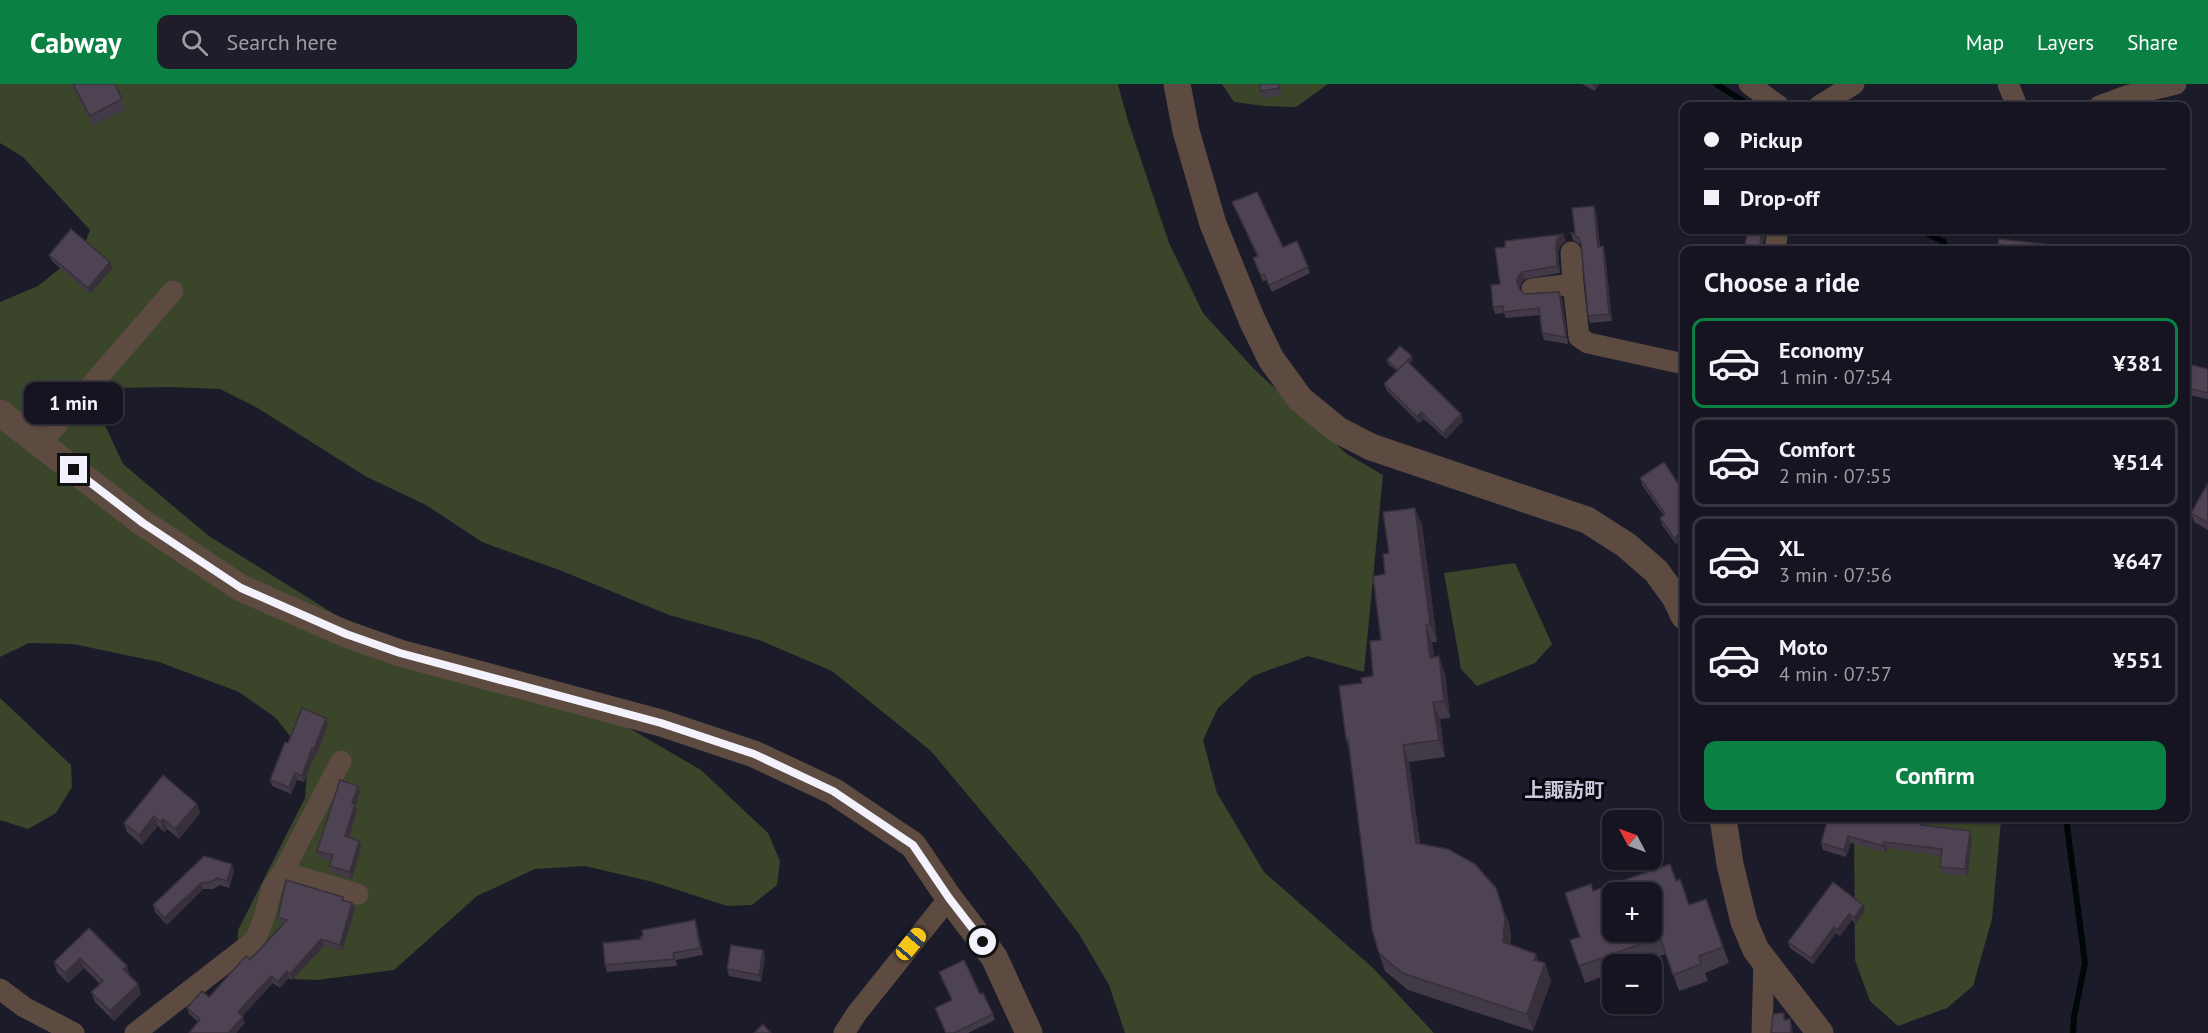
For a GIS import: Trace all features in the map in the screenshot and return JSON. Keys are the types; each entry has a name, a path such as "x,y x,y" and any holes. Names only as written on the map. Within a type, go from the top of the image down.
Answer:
{"street":[{"path":"1177,84 1186,131 1213,224 1266,350 1300,399 1338,430 1371,447 1587,520 1626,545 1656,570 1676,597 1680,606"},
{"path":"1749,84 1774,102"},
{"path":"1825,102 1854,84"},
{"path":"2008,84 2015,102"},
{"path":"2110,102 2176,84"},
{"path":"1571,252 1579,337 1588,343 1680,363"},
{"path":"1532,289 1573,284"},
{"path":"40,444 173,291"},
{"path":"0,413 143,523 241,588 339,631 400,653 661,723 754,754 833,791 913,845 949,898 994,957 1029,1033"},
{"path":"135,1033 255,940 272,888 283,872 341,760"},
{"path":"1724,822 1730,864 1744,922 1756,950 1820,1033"},
{"path":"283,872 358,894"},
{"path":"844,1033 856,1013 949,898"},
{"path":"1762,1033 1764,960"},
{"path":"0,989 24,1007 74,1033"}],"green space":[{"path":"0,84 1118,84 1169,243 1203,313 1253,368 1347,454 1383,475 1364,672 1308,656 1253,676 1218,708 1203,740 1217,793 1264,872 1373,968 1434,1033 1125,1033 1109,985 1079,934 1032,872 931,751 832,671 759,640 669,615 562,571 482,542 426,505 365,476 256,407 220,389 115,388 107,398 103,421 123,464 209,536 339,617 622,724 701,770 768,833 780,861 777,885 752,905 727,906 653,882 585,866 535,869 477,896 394,970 317,980 248,977 237,960 238,930 305,798 308,760 276,718 239,692 159,662 73,644 29,643 0,657 0,302 38,286 82,251 90,230 23,157 0,143"},
{"path":"1222,84 1328,84 1296,107 1234,102"},
{"path":"1515,563 1552,644 1535,663 1477,686 1461,669 1444,573"},
{"path":"0,698 71,765 72,787 56,813 28,829 0,820"},
{"path":"1854,822 2001,822 1992,919 1973,986 1947,1008 1898,1026 1870,1001 1855,960"}],"building":[{"path":"73,84 115,84 122,99 90,116"},
{"path":"1260,84 1279,84 1279,88 1261,91"},
{"path":"1257,192 1283,247 1297,241 1308,267 1269,285 1264,274 1261,276 1253,258 1258,256 1232,202"},
{"path":"1594,206 1598,247 1603,246 1609,314 1588,316 1581,244 1579,238 1571,233 1575,233 1572,208"},
{"path":"71,229 110,262 88,288 49,255"},
{"path":"1563,234 1557,239 1557,266 1522,272 1517,283 1525,294 1559,292 1566,337 1542,333 1539,308 1503,312 1503,306 1493,307 1491,285 1500,284 1495,248 1505,247 1505,241"},
{"path":"1747,234 1762,234 1762,246 1745,246"},
{"path":"1999,239 2044,244 2044,246 1998,246"},
{"path":"1400,346 1412,356 1398,370 1387,360"},
{"path":"1407,361 1461,414 1443,433 1421,412 1417,417 1384,384"},
{"path":"2192,365 2208,369 2208,393 2190,389"},
{"path":"1664,462 1680,487 1680,533 1674,538 1660,518 1665,514 1640,478"},
{"path":"2208,483 2208,523 2191,513"},
{"path":"1415,508 1430,624 1426,625 1430,658 1439,656 1444,701 1433,702 1439,740 1403,745 1416,843 1448,849 1475,864 1496,888 1505,918 1503,942 1536,954 1534,960 1545,963 1527,1014 1402,973 1379,953 1372,930 1348,739 1346,739 1339,686 1362,683 1361,678 1373,676 1370,641 1381,640 1373,576 1385,574 1383,554 1389,553 1383,512"},
{"path":"302,708 326,718 302,776 295,773 289,787 270,780"},
{"path":"163,775 197,804 175,829 163,819 161,822 154,816 139,835 124,823"},
{"path":"340,780 358,786 345,836 359,841 350,872 329,866 333,855 317,851"},
{"path":"1827,822 1921,822 1921,825 1970,831 1965,869 1940,867 1942,849 1884,842 1883,846 1848,836 1844,850 1821,843"},
{"path":"204,856 232,864 227,881 218,878 201,883 164,918 153,905"},
{"path":"1670,864 1676,881 1680,879 1689,905 1706,899 1723,947 1699,956 1701,964 1673,975 1662,942 1662,882 1619,882 1653,870 1662,870 1662,867"},
{"path":"286,880 343,897 342,900 352,903 340,945 321,939 290,974 287,971 278,982 271,976 238,1012 243,1017 228,1033 189,1033 200,1019 187,1008 202,991 209,997 246,956 250,960 287,920 278,917"},
{"path":"1833,882 1863,905 1854,918 1849,914 1837,930 1834,927 1811,958 1788,942"},
{"path":"1591,884 1593,891 1602,888 1602,942 1646,942 1613,954 1602,954 1602,958 1579,966 1570,940 1580,937 1565,893"},
{"path":"695,920 700,948 673,953 674,959 605,965 603,943 641,939 642,930"},
{"path":"89,928 127,966 123,969 138,984 110,1011 91,992 103,981 80,958 65,973 54,962"},
{"path":"731,945 763,950 759,975 727,969"},
{"path":"964,960 980,994 983,993 993,1014 954,1033 946,1033 935,1008 952,1000 939,972"},
{"path":"1784,1013 1784,1020 1790,1019 1791,1033 1771,1033 1773,1014"},
{"path":"763,1024 771,1033 754,1033"}],"waterway":[{"path":"1716,84 1745,102"},
{"path":"1928,234 1944,242 1944,246"},
{"path":"2067,822 2085,963 2073,1033"}],"district":[{"name":"上諏訪町","path":"1564,790"}],"route":[{"path":"74,470 143,523 241,588 346,634 400,653 661,723 754,754 833,791 913,845 949,898 983,942"}]}
